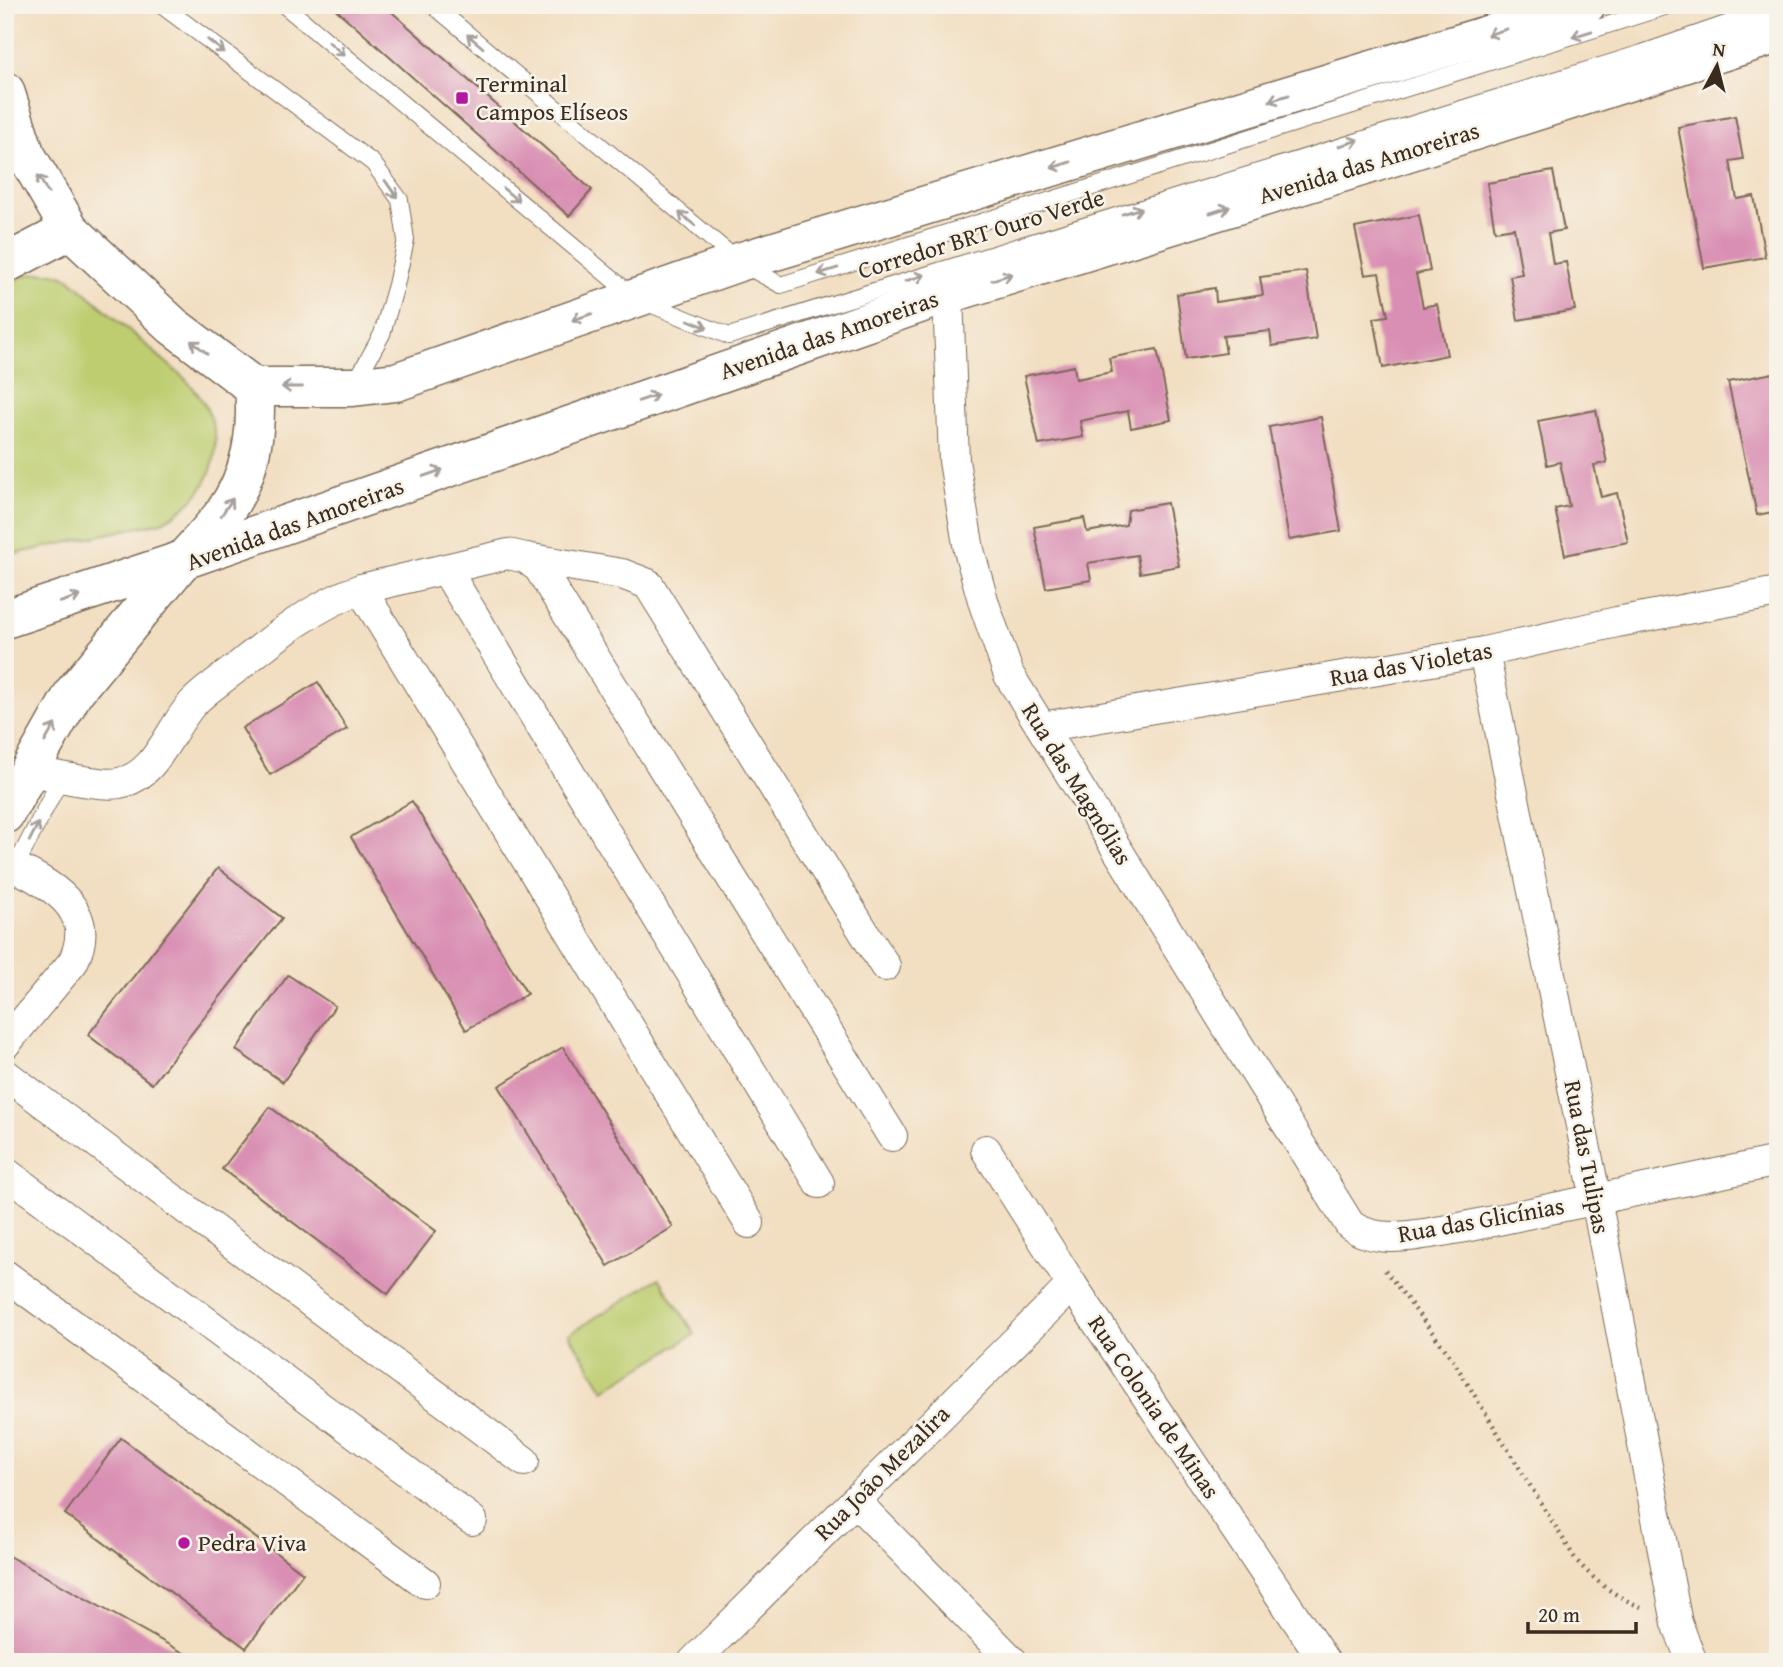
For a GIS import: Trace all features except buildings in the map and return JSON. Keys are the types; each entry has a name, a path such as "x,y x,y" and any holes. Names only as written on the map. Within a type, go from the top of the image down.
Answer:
{"main road":[{"path":"5,91 25,153 69,230 173,326 254,387 353,387 396,382 739,262 1568,8"},
{"name":"Avenida das Amoreiras","path":"5,814 45,774 74,692 183,560 948,294 1364,166 1778,34"},
{"path":"5,264 69,230"},
{"path":"5,619 183,560 223,514 238,490 249,463 255,432 254,387"}],"street":[{"name":"Rua das Magnólias","path":"948,294 954,461 969,550 984,604 1009,675 1350,1225"},
{"path":"45,774 118,784 138,776 149,767 194,702 308,614 340,596 508,554 622,574 648,584 885,966"},
{"path":"526,558 539,568 892,1136"},
{"path":"446,570 819,1183"},
{"path":"361,589 749,1223"},
{"name":"Rua das Violetas","path":"1042,727 1484,652 1617,622 1778,592"},
{"name":"Rua das Tulipas","path":"1484,652 1596,1199 1677,1623 1692,1662"},
{"path":"5,1044 73,961 79,950 80,929 76,911 59,893 9,872"},
{"path":"5,1074 524,1461"},
{"name":"Rua Colonia de Minas","path":"986,1150 1072,1285 1325,1662"},
{"name":"Rua das Glicínias","path":"1350,1225 1367,1235 1409,1235 1460,1228 1778,1161"},
{"path":"5,1172 472,1520"},
{"path":"5,1275 425,1583"},
{"name":"Rua João Mezalira","path":"693,1662 1072,1285"},
{"path":"855,1501 1013,1662"}],"lane":[{"path":"161,5 373,163 400,200 406,240 396,285 382,334 353,387"},
{"name":"Corredor BRT Ouro Verde","path":"284,5 635,298 729,336 1629,57 1778,6"},
{"name":"Corredor BRT Ouro Verde","path":"433,5 739,262 781,285 1671,5"},
{"path":"9,872 45,774"}],"path":[{"path":"1350,1225 1451,1357 1576,1560 1594,1580 1619,1598 1677,1623"}],"green space":[{"path":"54,273 69,278 184,378 200,397 210,417 215,437 215,456 209,475 198,493 183,509 162,522 5,556 5,285 23,276"},
{"path":"659,1278 695,1334 604,1390 569,1334"}],"place":[{"name":"Terminal Campos Elíseos","path":"462,98"},
{"name":"Pedra Viva","path":"184,1543"}]}
